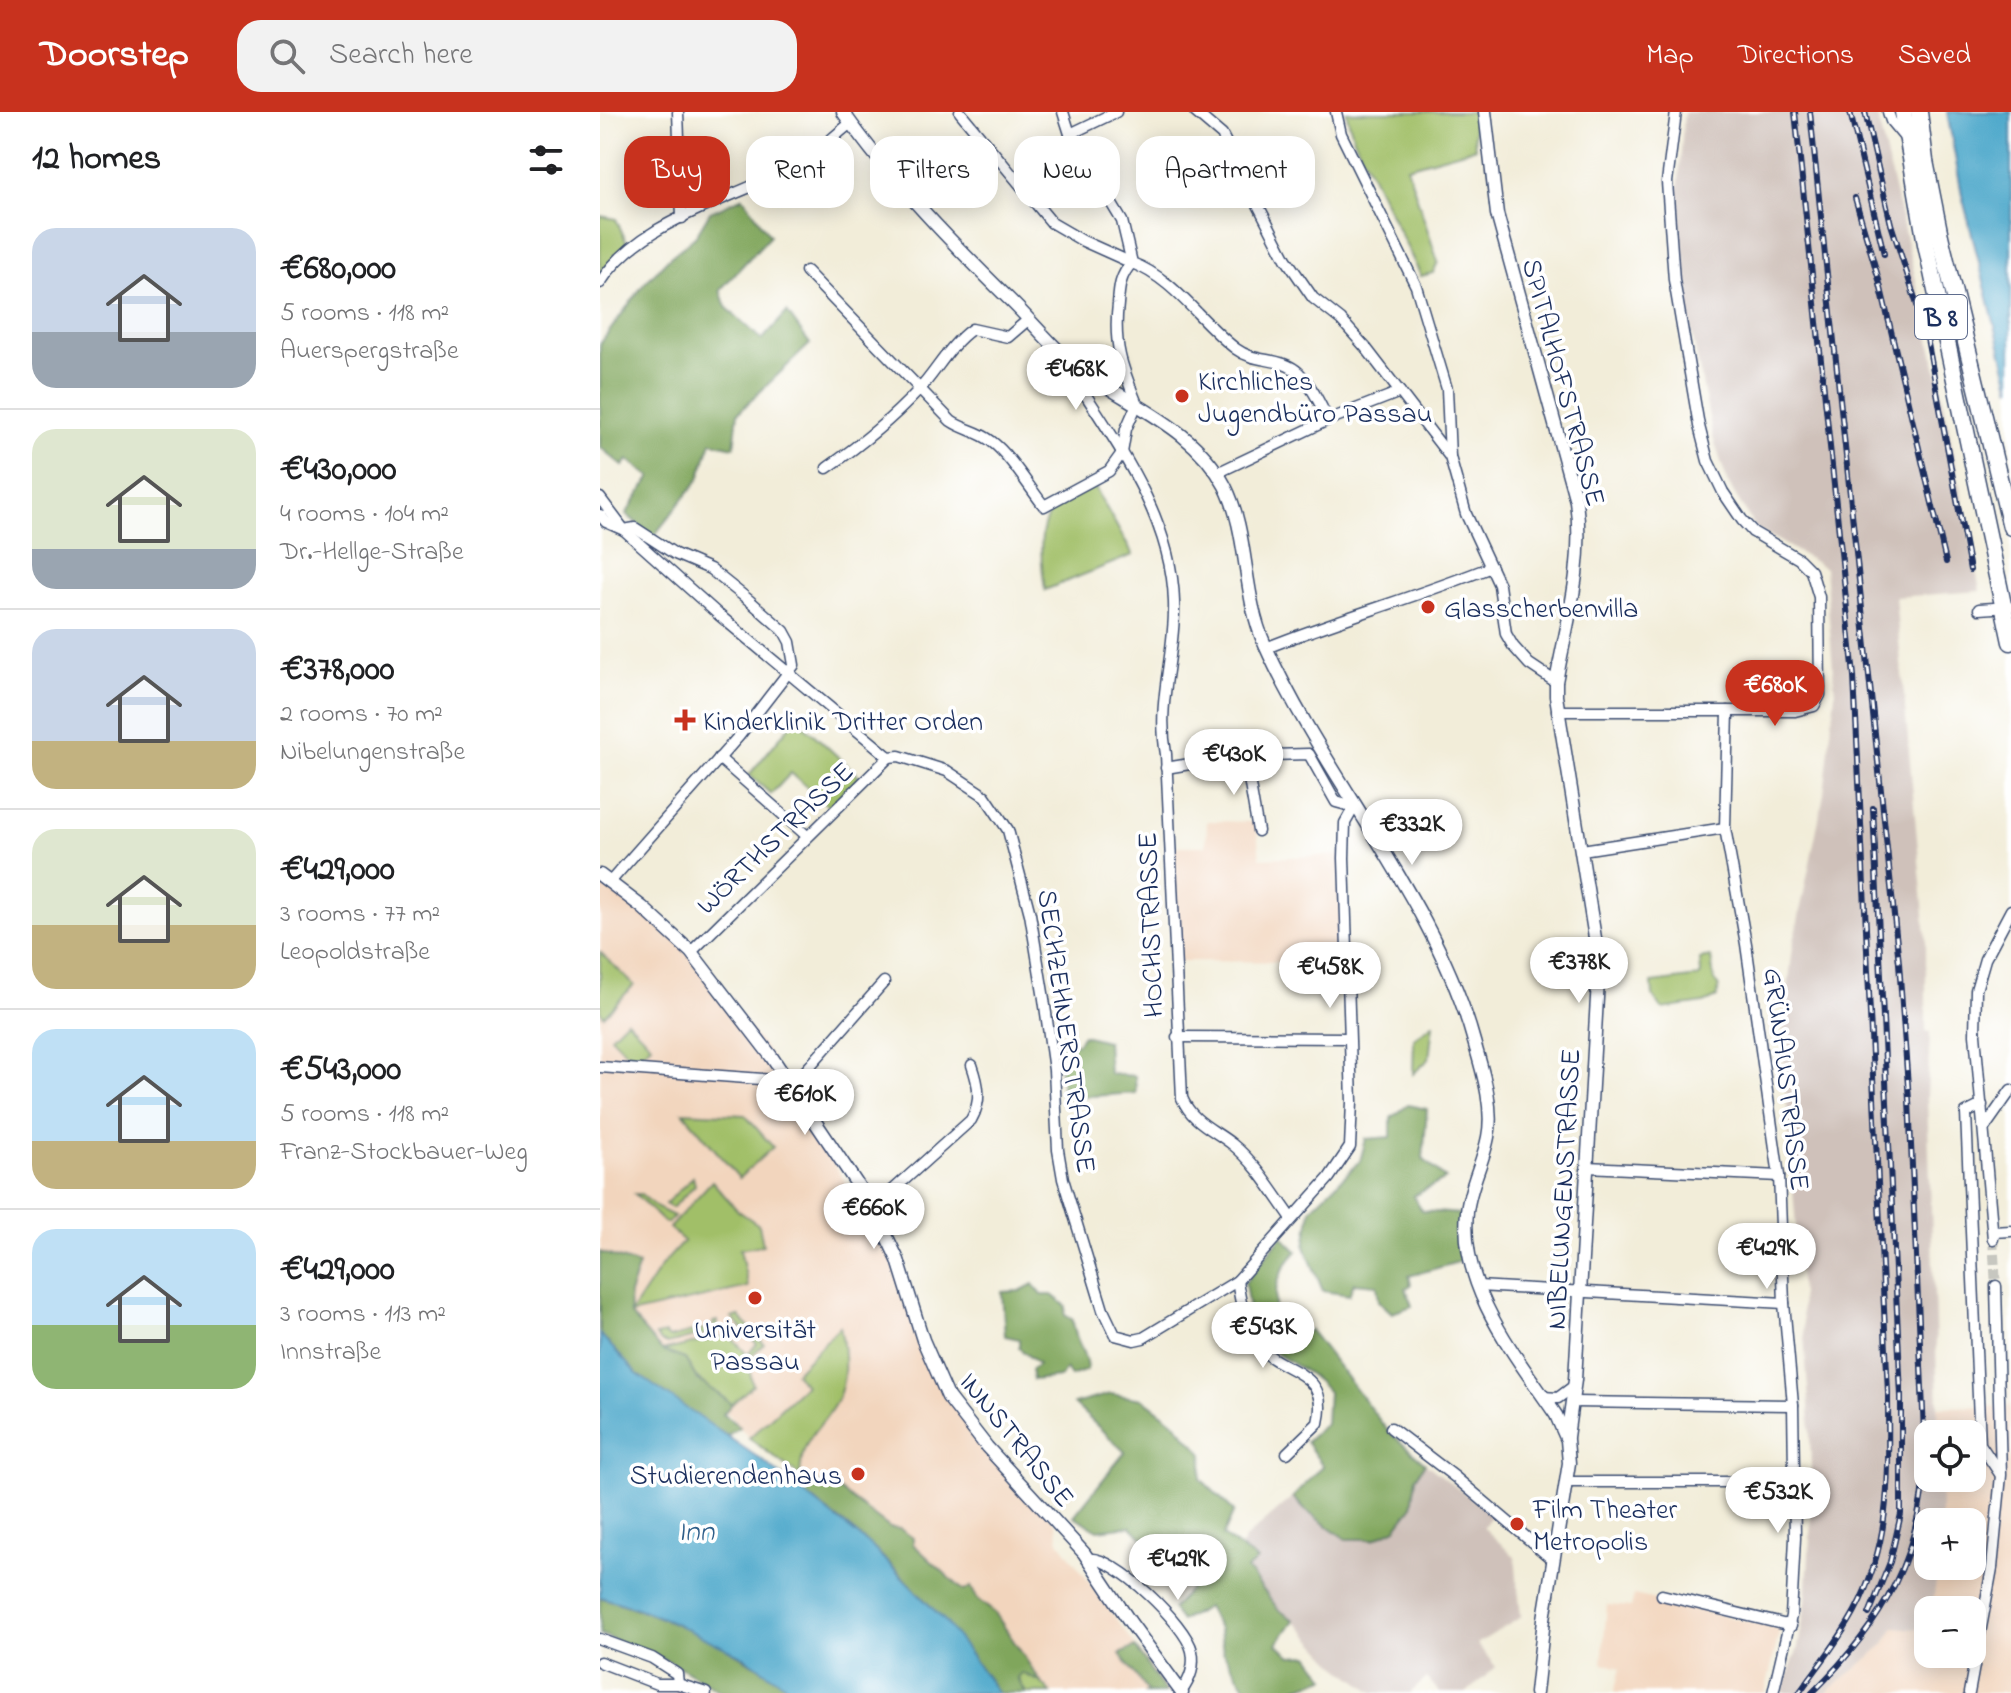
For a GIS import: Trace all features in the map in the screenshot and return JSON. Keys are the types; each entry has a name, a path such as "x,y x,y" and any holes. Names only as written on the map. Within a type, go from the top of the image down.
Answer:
{"main road":[{"name":"B 8","path":"1903,112 1926,244 2007,606 2011,642"},
{"name":"B 8","path":"1919,112 1925,161 2011,527"},
{"name":"B 8","path":"1906,139 1925,161"}],"street":[{"path":"678,112 682,218"},
{"path":"960,112 1052,223 1083,241 1148,269 1238,351 1260,360 1281,361 1298,373 1317,396 1328,420"},
{"path":"1063,112 1070,134 1122,221 1132,263"},
{"path":"1070,134 1116,112"},
{"path":"1195,112 1222,135 1286,259 1313,298 1341,320 1450,457"},
{"path":"1336,112 1341,134 1420,299 1447,389 1450,457 1466,514 1499,585 1506,634 1529,664 1556,682"},
{"name":"SPITALHOFSTRASSE","path":"1485,112 1497,214 1553,414 1579,522 1577,578 1556,682 1557,711"},
{"path":"1557,711 1795,711 1814,706 1820,695 1819,597 1811,571 1799,559 1753,532 1742,520 1723,492 1708,461 1699,426 1674,280 1667,182 1676,112"},
{"path":"1888,112 1891,121 1906,139"},
{"path":"600,283 629,249 682,218 808,157 847,117 909,196 1064,355 1197,447 1217,473 1234,510 1250,599 1266,648 1354,807 1433,936 1456,985 1476,1047 1490,1126 1471,1188 1467,1214 1468,1242 1478,1286 1501,1331 1563,1428 1567,1440"},
{"path":"806,271 919,390 962,429 991,440 1044,506 1109,471 1122,453 1126,429 1137,404 1119,360 1115,332 1122,273 1132,263"},
{"path":"827,468 869,438 919,390 960,337 972,329 1008,337 1029,319"},
{"name":"HOCHSTRASSE","path":"1064,355 1069,369 1122,453 1155,519 1166,548 1172,579 1174,604 1161,727 1166,768 1182,1098 1187,1110 1204,1126 1232,1144 1258,1171 1291,1217"},
{"path":"1097,380 1119,360"},
{"path":"1217,473 1328,420 1400,392"},
{"path":"600,498 624,530"},
{"name":"SECHZEHNERSTRASSE","path":"600,515 606,522 624,530 719,615 889,757 899,756 947,771 985,796 1008,830 1030,914 1044,999 1054,1070 1058,1150 1063,1179 1103,1310 1115,1335 1134,1340 1143,1338 1237,1281 1329,1178 1350,1147 1352,1102 1344,858 1345,823 1354,807"},
{"name":"SECHZEHNERSTRASSE","path":"624,530 635,528 675,554 710,569 750,601 784,631 793,654 794,665 790,673"},
{"path":"1266,648 1327,623 1447,585 1491,567"},
{"path":"1979,609 2007,606"},
{"path":"605,878 719,758 790,673"},
{"name":"NIBELUNGENSTRASSE","path":"1536,1693 1553,1560 1567,1482 1567,1440 1573,1402 1599,963 1557,711"},
{"name":"GRÜNAUSTRASSE","path":"1728,711 1725,828 1746,944 1779,1176 1784,1303 1793,1405 1795,1538 1791,1626 1773,1693"},
{"path":"1166,768 1245,756 1309,754 1336,802 1354,807"},
{"path":"1245,756 1258,831"},
{"name":"WÖRTHSTRASSE","path":"691,952 889,757"},
{"path":"719,758 807,836"},
{"path":"1582,850 1725,828"},
{"name":"INNSTRASSE","path":"605,878 659,921 691,952 788,1081 873,1208 898,1260 923,1340 948,1397 987,1447 1088,1559 1181,1692 1187,1684 1192,1665 1192,1649 1182,1633 1137,1585 1112,1566 1094,1558 1088,1559"},
{"path":"2011,910 1985,959 1976,990 1975,1034 1993,1236 2011,1231"},
{"path":"600,1067 788,1081 801,1076 884,982"},
{"path":"1177,1037 1348,1038"},
{"path":"873,1208 971,1120 978,1107 979,1096 972,1065"},
{"path":"1985,1127 2011,1090"},
{"path":"1982,1105 1966,1113 1979,1437 1980,1444 2006,1475"},
{"path":"1587,1167 1779,1176"},
{"path":"1237,1281 1243,1314 1259,1347 1311,1381 1320,1397 1318,1423 1287,1453"},
{"path":"1478,1286 1784,1303"},
{"path":"1969,1693 2006,1475 1996,1286"},
{"path":"1543,1397 1558,1398 1574,1386"},
{"path":"1573,1402 1793,1405"},
{"path":"1391,1428 1455,1477 1553,1560"},
{"path":"1567,1482 1795,1482"},
{"path":"1662,1595 1791,1626"},
{"path":"600,1639 652,1658 677,1674 678,1684"},
{"path":"600,1662 657,1684 678,1684 706,1693"}],"shaded area":[{"path":"1684,112 1876,112 1940,382 1980,591 1895,597 1926,937 1926,1031 1930,1032 1927,1097 1938,1403 1938,1420 1914,1420 1914,1492 1940,1492 1941,1508 1914,1508 1914,1580 1936,1582 1934,1596 1914,1596 1914,1629 1895,1627 1884,1645 1826,1693 1782,1693 1798,1647 1806,1602 1812,1505 1809,1403 1782,1041 1793,946 1824,794 1835,694 1825,568 1755,527 1728,483 1713,437 1688,313 1676,220"},
{"path":"1207,821 1256,822 1260,858 1345,855 1346,962 1175,961 1169,846 1206,846"},
{"name":"Universität Passau","path":"600,875 676,936 771,1056 783,1087 813,1130 809,1133 813,1138 817,1136 865,1214 885,1231 948,1397 1056,1524 1059,1541 1170,1693 1023,1693 884,1542 816,1483 800,1476 749,1438 725,1410 600,1315"},
{"path":"2011,1353 2011,1693 1826,1693 1884,1645 1895,1627 1914,1629 1914,1668 1986,1668 1986,1596 1934,1596 1936,1580 1986,1580 1986,1508 1940,1508 1940,1492 1986,1492 1986,1420 1937,1420 1937,1407 2010,1406"},
{"path":"1425,1463 1492,1515 1483,1527 1515,1557 1521,1617 1477,1644 1496,1667 1466,1693 1440,1693 1427,1678 1410,1693 1374,1693 1334,1663 1294,1620 1279,1610 1247,1568 1257,1559 1240,1548 1245,1539 1293,1497 1305,1510 1412,1507 1416,1478"},
{"path":"1634,1595 1780,1629 1765,1693 1614,1693 1620,1668 1602,1663 1607,1605 1631,1607"}],"green space":[{"path":"1346,112 1473,112 1475,148 1407,167 1438,262 1433,273 1421,276 1354,139"},
{"path":"743,197 746,208 751,208 770,236 720,290 726,307 762,340 787,312 810,344 738,413 734,447 711,442 699,479 653,537 626,514 651,477 628,460 623,466 600,447 600,344 644,284 695,237 710,212 730,208 730,203"},
{"path":"600,216 616,219 628,245 600,274"},
{"path":"1094,486 1133,555 1045,590 1041,547 1048,516 1058,505"},
{"path":"796,718 860,777 829,807 791,773 771,794 749,775"},
{"path":"600,952 634,985 604,1016 600,1011"},
{"path":"1711,957 1714,980 1719,986 1717,997 1704,1003 1662,1009 1653,996 1652,983 1698,977 1701,974 1700,959"},
{"path":"627,1020 651,1045 634,1061 611,1036"},
{"path":"1433,1024 1429,1059 1413,1074 1414,1038"},
{"path":"1083,1035 1107,1041 1109,1074 1135,1076 1136,1093 1063,1098 1057,1046 1077,1043"},
{"path":"1408,1105 1427,1109 1423,1159 1446,1179 1413,1196 1422,1211 1461,1214 1462,1261 1409,1276 1411,1285 1406,1288 1412,1306 1392,1313 1379,1301 1377,1285 1354,1283 1349,1295 1323,1291 1305,1247 1311,1209 1360,1161 1366,1139 1391,1137 1391,1118"},
{"path":"683,1112 745,1115 773,1147 739,1178"},
{"path":"693,1177 695,1185 672,1208 665,1204"},
{"path":"712,1181 737,1210 759,1225 763,1245 740,1249 748,1287 630,1314 662,1265 684,1241 669,1228"},
{"path":"635,1194 641,1194 657,1208 674,1216 667,1223 664,1222"},
{"path":"1282,1236 1297,1251 1279,1277 1275,1326 1292,1336 1310,1330 1388,1431 1425,1463 1416,1478 1412,1507 1396,1528 1374,1539 1346,1539 1305,1510 1293,1497 1323,1466 1306,1442 1326,1423 1328,1392 1314,1378 1268,1347 1251,1318 1245,1283"},
{"path":"600,1252 639,1265 629,1294 630,1314 662,1351 685,1359 697,1379 732,1404 723,1414 740,1427 725,1437 637,1374 600,1334"},
{"path":"1033,1284 1041,1295 1052,1295 1066,1306 1065,1315 1073,1320 1087,1370 1071,1376 1066,1369 1060,1377 1033,1380 1031,1370 1038,1364 1019,1348 1019,1339 1005,1336 1002,1292 1020,1291"},
{"path":"739,1316 764,1344 752,1355 754,1366 751,1367 748,1353 757,1344 732,1318"},
{"path":"717,1321 718,1331 667,1344 656,1336 665,1334 669,1338 713,1327 713,1322"},
{"path":"840,1326 843,1383 831,1411 808,1441 800,1476 749,1438 805,1385 795,1373"},
{"path":"729,1335 745,1352 753,1385 732,1404 697,1379 685,1359 662,1351"},
{"path":"1110,1394 1143,1399 1175,1423 1203,1454 1201,1479 1234,1511 1223,1536 1257,1560 1247,1569 1279,1610 1294,1620 1277,1644 1291,1656 1309,1655 1326,1678 1292,1689 1292,1693 1249,1693 1223,1652 1220,1631 1207,1607 1181,1621 1172,1609 1193,1585 1130,1526 1098,1530 1074,1516 1125,1452 1074,1404"},
{"path":"821,1483 830,1483 890,1528 900,1529 913,1538 913,1544 964,1591 971,1587 978,1600 995,1613 1041,1682 1022,1673 1017,1678 1026,1693 998,1693 955,1635 907,1581 864,1540 803,1492"},
{"path":"600,1597 652,1614 703,1636 797,1693 723,1693 671,1662 600,1634"},
{"path":"1135,1647 1166,1693 1145,1693 1147,1691 1120,1654"},
{"path":"1022,1673 1041,1682 1051,1693 1026,1693 1017,1677"}],"water":[{"path":"1947,112 2011,112 2011,389 1962,195"},
{"name":"Inn","path":"600,1334 637,1374 763,1461 870,1545 946,1622 998,1693 797,1693 744,1657 670,1621 600,1597"}],"tunnel":[{"path":"1993,1239 1996,1286"}],"railway":[{"path":"1795,112 1854,676 1888,1393 1888,1477 1876,1558 1849,1622 1799,1693"},
{"path":"1810,112 1899,963 1909,1100 1925,1455 1916,1525 1894,1586 1859,1640 1812,1693"},
{"path":"1850,112 1884,254"},
{"path":"1865,112 1891,224 1926,333 1970,570"},
{"path":"1855,198 1879,280 1946,562"},
{"path":"1869,1614 1890,1562 1901,1514 1901,1396 1873,808"}],"place":[{"name":"Kirchliches Jugendbüro Passau","path":"1182,396"},
{"name":"Glasscherbenvilla","path":"1428,607"},
{"name":"Kinderklinik Dritter Orden","path":"685,720"},
{"name":"Universität Passau","path":"755,1298"},
{"name":"Studierendenhaus","path":"858,1474"},
{"name":"Film Theater Metropolis","path":"1517,1524"}]}
